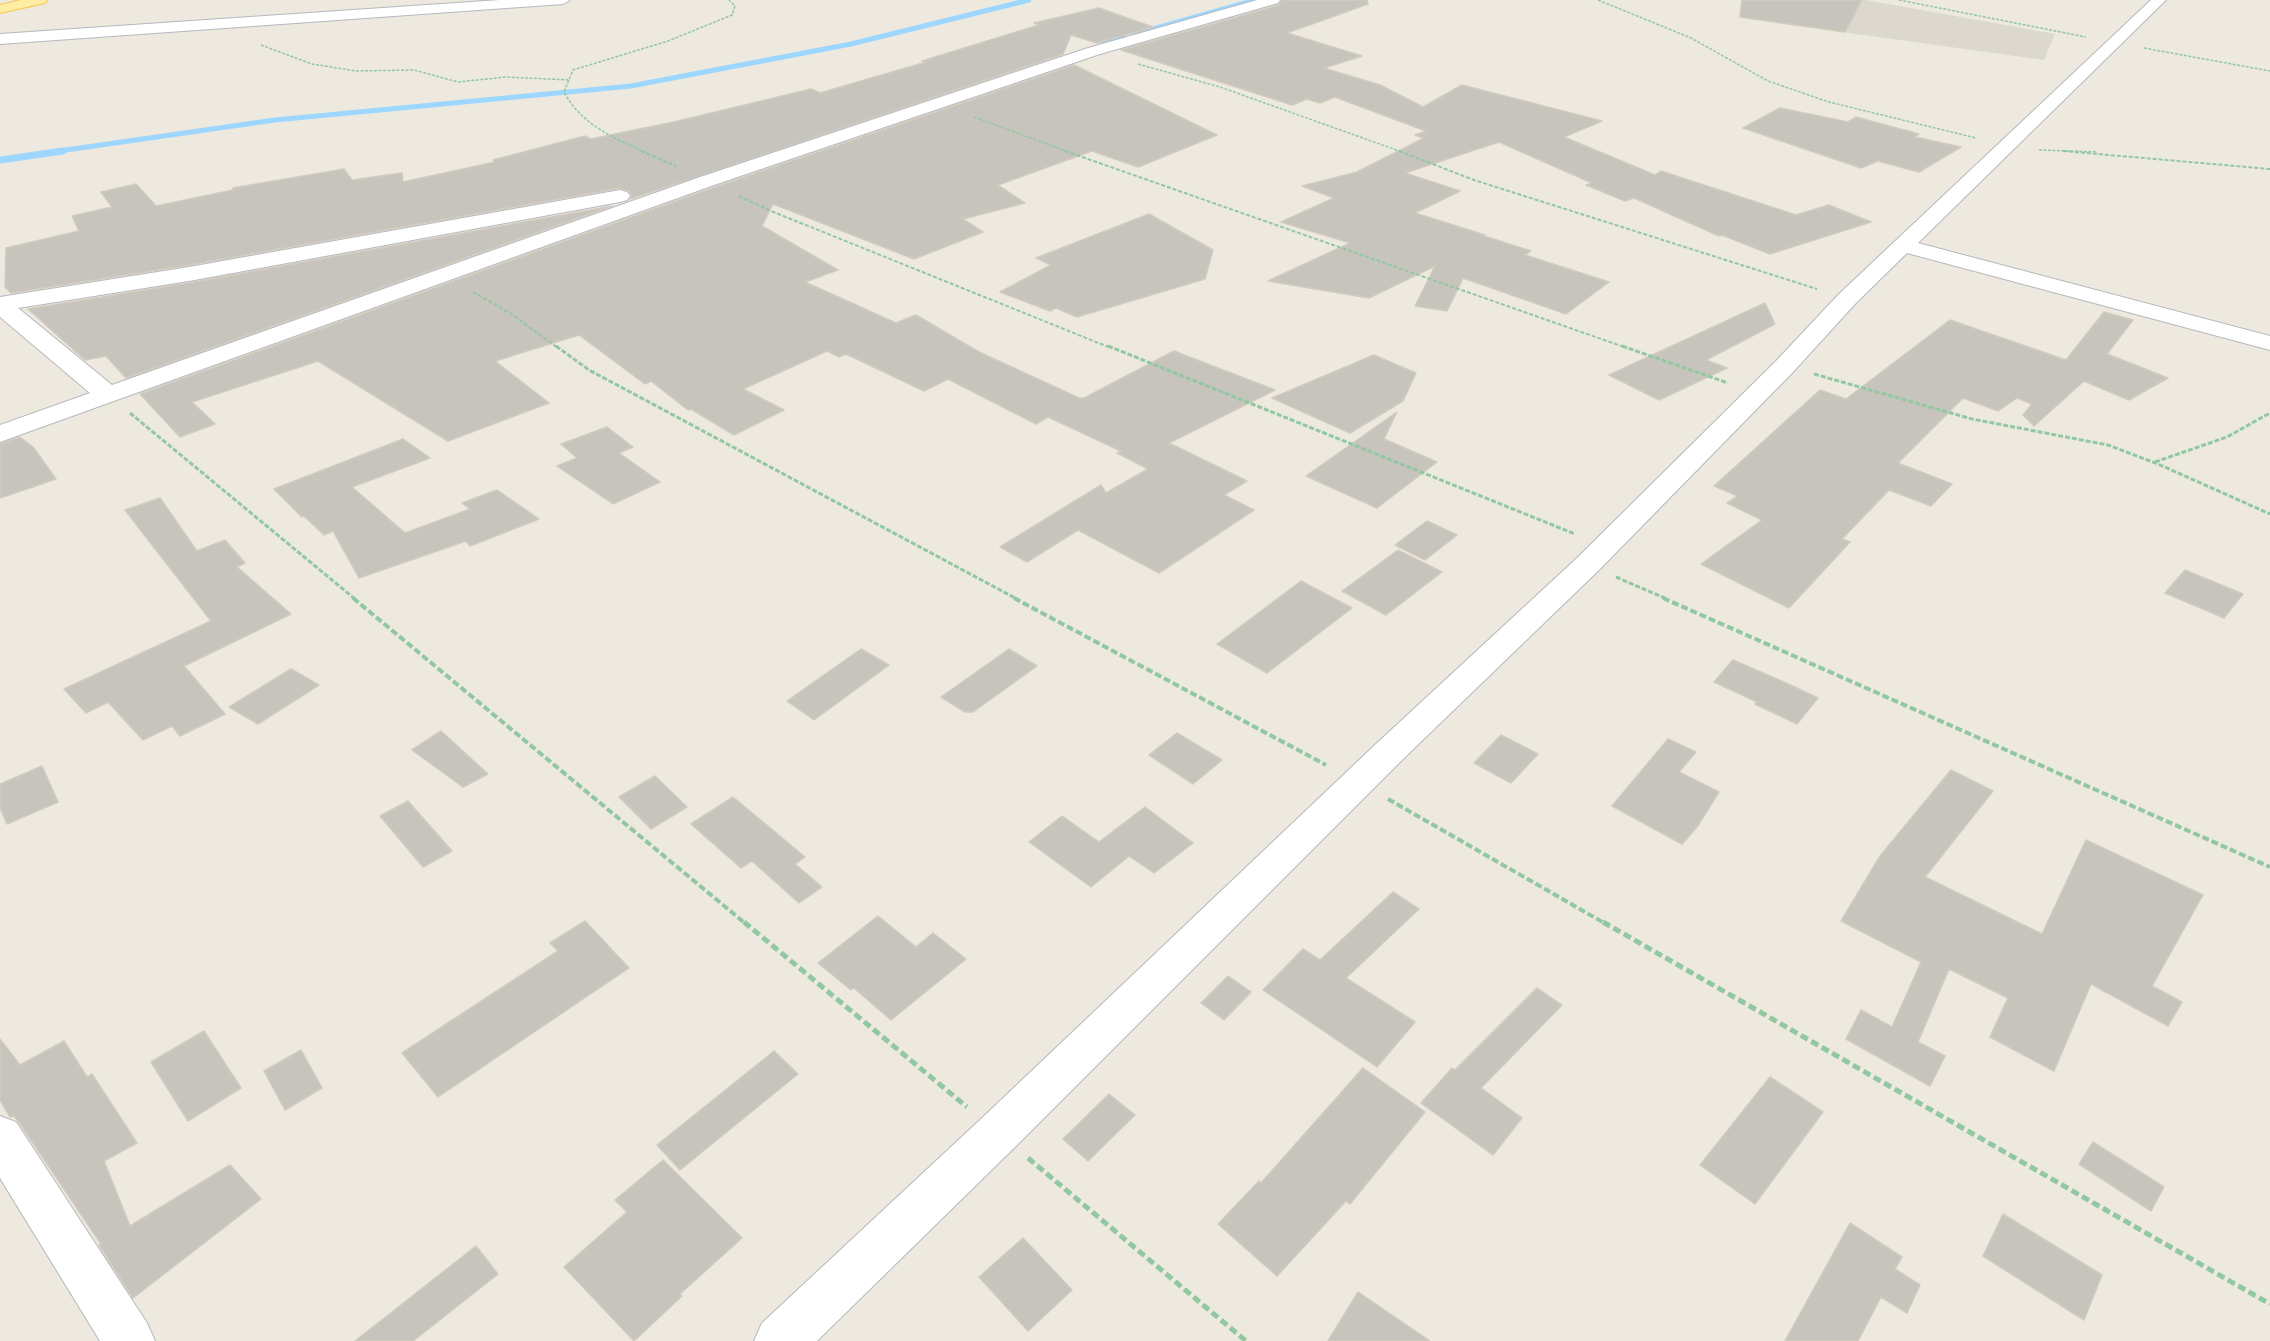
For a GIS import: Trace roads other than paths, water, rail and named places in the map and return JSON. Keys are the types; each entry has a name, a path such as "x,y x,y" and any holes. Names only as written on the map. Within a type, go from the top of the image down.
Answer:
{"main road":[{"path":"0,2 10,0"},
{"path":"0,9 40,0"}],"street":[{"path":"0,39 563,0"},
{"path":"0,434 707,181 1094,51 1273,0"},
{"path":"780,1341 998,1133 1389,752 1587,564 1785,366 1847,299 1905,246 2159,0"},
{"path":"0,304 189,274 707,181"},
{"path":"1905,246 2270,343"},
{"path":"0,304 109,396"},
{"path":"0,1137 129,1341"}],"waterway":[{"path":"52,152 275,120 631,86 851,44 1029,0"},
{"path":"1135,34 1255,0"},
{"path":"1103,44 1124,37"},
{"path":"772,152 803,142"},
{"path":"0,160 63,151"},
{"path":"706,175 777,151"}]}
